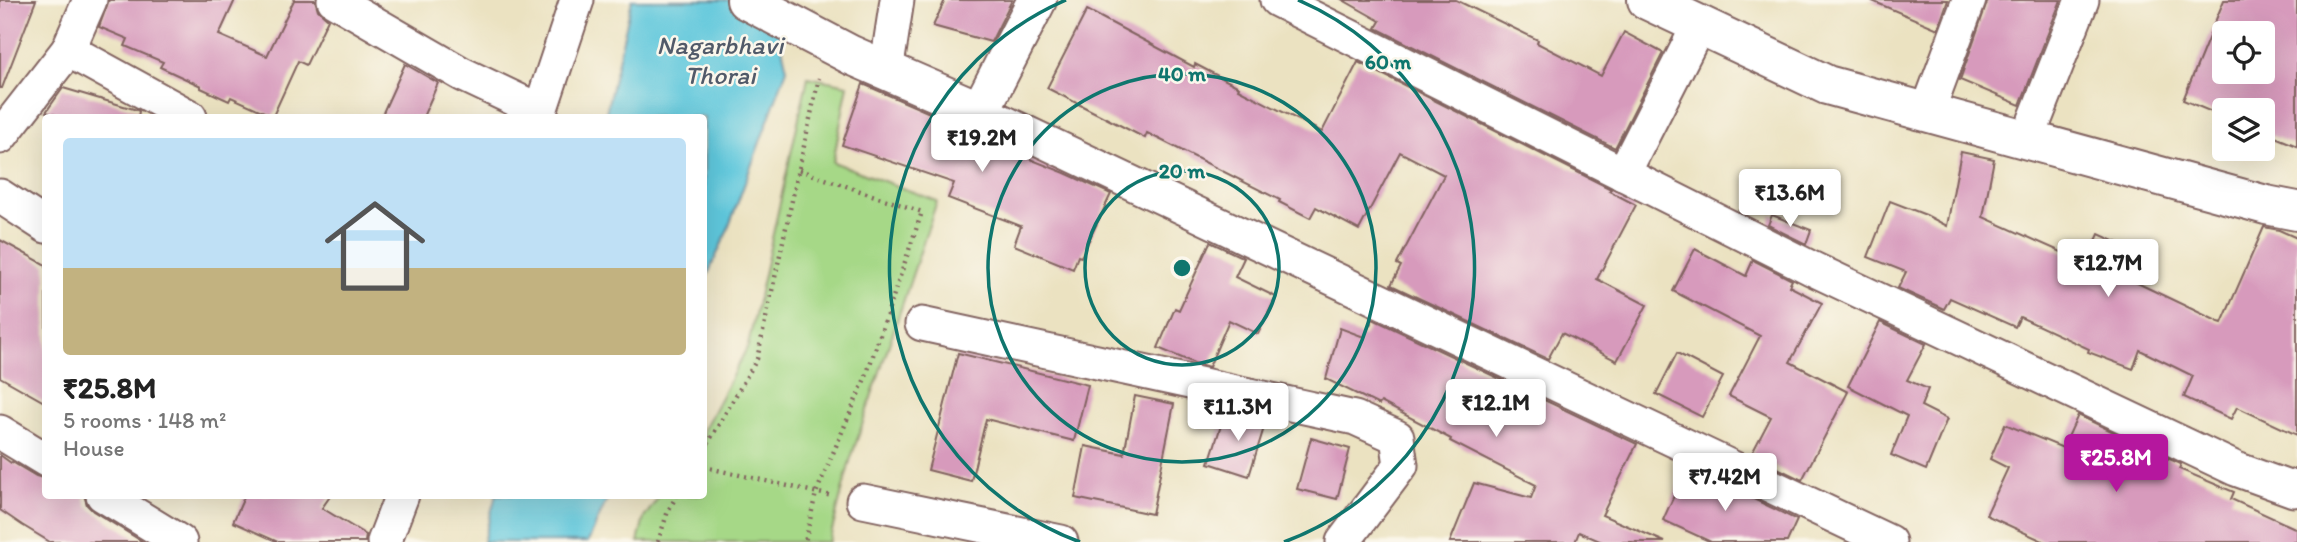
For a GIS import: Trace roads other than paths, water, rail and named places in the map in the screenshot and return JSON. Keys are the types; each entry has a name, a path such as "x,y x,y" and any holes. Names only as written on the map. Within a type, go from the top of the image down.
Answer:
{"street":[{"path":"0,137 68,50 90,0"},
{"path":"334,0 462,74 538,114 577,0"},
{"path":"746,0 886,72 980,111 1889,542"},
{"path":"886,72 897,0"},
{"path":"980,111 1037,0"},
{"path":"1277,0 1811,268 2236,469 2294,490 2297,486"},
{"path":"1647,0 1827,85 2266,205 2297,211"},
{"path":"1927,113 1969,0"},
{"path":"2027,140 2082,0"},
{"path":"1623,174 1699,25"},
{"path":"68,50 185,114"},
{"path":"0,196 42,223"},
{"path":"922,324 1355,418 1397,437 1401,465 1343,542"},
{"path":"0,432 42,458"},
{"path":"110,499 180,542"},
{"path":"384,542 400,499"},
{"path":"863,501 1061,542"}],"water":[{"name":"Nagarbhavi Thorai","path":"632,0 771,0 787,69 726,234 707,276 707,114 606,114"},
{"path":"495,499 607,499 588,542 483,542"}]}
